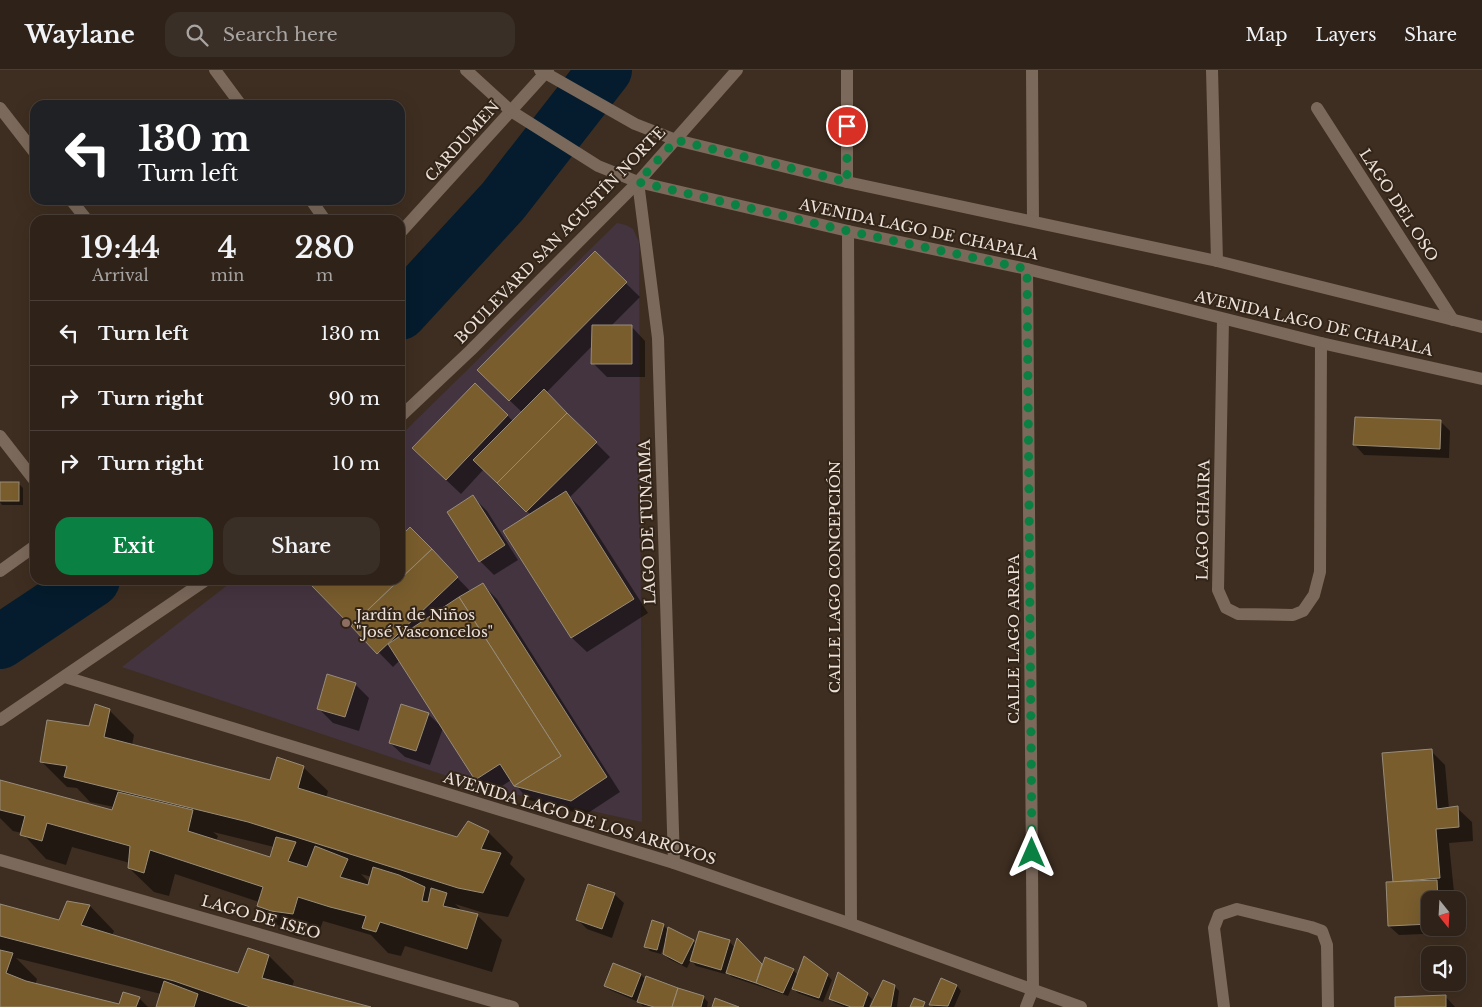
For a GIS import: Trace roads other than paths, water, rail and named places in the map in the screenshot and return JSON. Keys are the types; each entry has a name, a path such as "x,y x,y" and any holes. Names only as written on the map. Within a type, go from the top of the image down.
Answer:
{"street":[{"path":"215,70 237,100"},
{"name":"AVENIDA LAGO DE CHAPALA","path":"466,70 511,111 598,166 638,182 848,231 1027,269 1321,343 1482,379"},
{"name":"BOULEVARD SAN AGUSTÍN NORTE","path":"405,412 471,350 638,182 737,70"},
{"path":"847,70 847,182"},
{"path":"1032,70 1033,221"},
{"path":"1212,70 1217,261"},
{"name":"AVENIDA LAGO DE CHAPALA","path":"544,71 635,124 676,140 847,182 1217,261 1482,327"},
{"name":"CARDUMEN","path":"405,228 511,111 544,71"},
{"path":"0,108 30,147"},
{"name":"LAGO DEL OSO","path":"1317,108 1453,320"},
{"name":"LAGO DE TUNAIMA","path":"638,182 658,338 674,863"},
{"path":"75,205 83,215"},
{"name":"CALLE LAGO CONCEPCIÓN","path":"848,231 851,924"},
{"name":"CALLE LAGO ARAPA","path":"1026,1007 1033,989 1027,269"},
{"name":"LAGO CHAIRA","path":"1224,319 1218,590 1226,608 1238,614 1293,615 1303,611 1314,595 1320,572 1321,343"},
{"path":"0,436 30,475"},
{"path":"0,571 30,550"},
{"path":"0,720 199,585"},
{"name":"AVENIDA LAGO DE LOS ARROYOS","path":"65,677 674,863 851,924 1081,1007"},
{"name":"LAGO DE ISEO","path":"0,860 513,1007"},
{"path":"1224,1007 1214,928 1220,915 1237,909 1322,931 1327,945 1328,1007"}],"waterway":[{"path":"405,308 503,201 605,70"},
{"path":"0,642 86,585"}],"place":[{"name":"Jardín de Niños \"José Vasconcelos\"","path":"346,623"}]}
